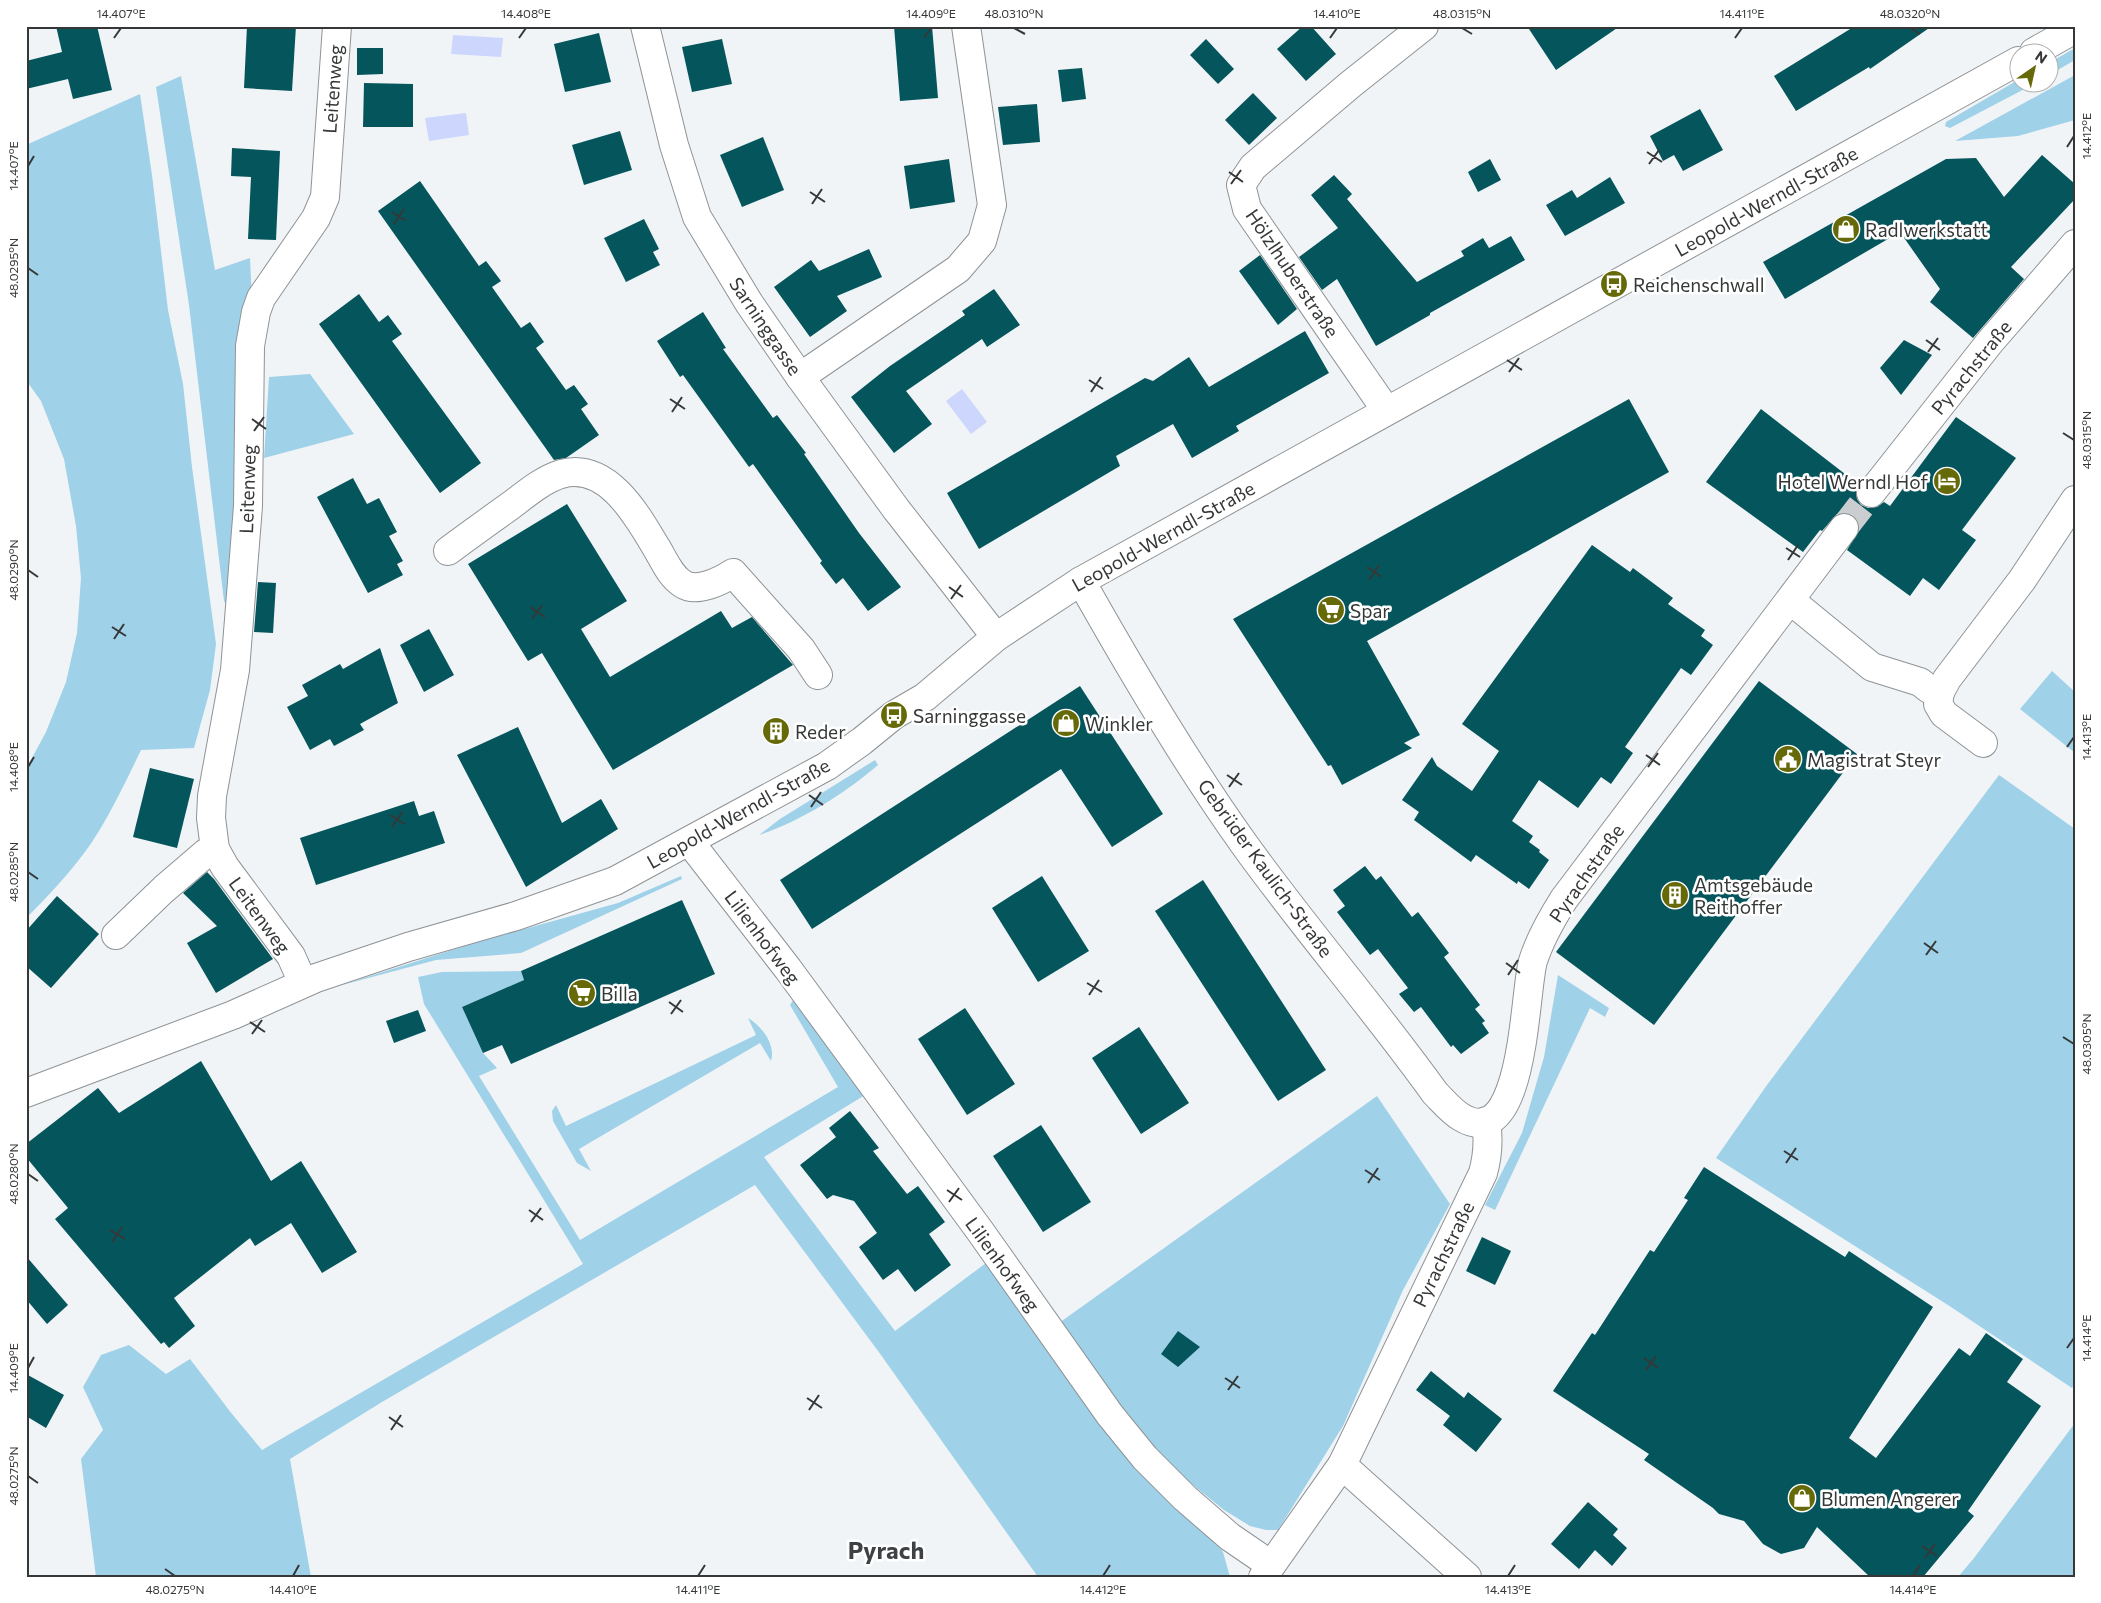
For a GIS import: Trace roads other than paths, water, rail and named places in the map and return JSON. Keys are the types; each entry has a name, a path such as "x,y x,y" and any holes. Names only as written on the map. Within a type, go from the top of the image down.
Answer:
{"street":[{"name":"Leitenweg","path":"303,983 291,956 225,867 215,849 211,818 212,796 235,670 248,506 250,346 261,298 316,218 325,197 337,26"},
{"name":"Sarninggasse","path":"645,26 674,145 697,217 749,303 800,377 896,509 996,637"},
{"path":"800,377 958,269 982,241 992,205 966,26"},
{"name":"Hölzlhuberstraße","path":"1386,410 1248,209 1241,184 1253,167 1351,84 1424,26"},
{"path":"2052,42 2075,29"},
{"name":"Leopold-Werndl-Straße","path":"26,1093 232,1015 303,983 408,947 516,916 615,881 826,766 862,741 894,715 925,697 996,637 1080,581 2008,67"},
{"name":"Pyrachstraße","path":"1871,493 1990,342 2075,244"},
{"path":"448,551 541,483 562,474 581,472 600,479 617,490 655,546 670,572 684,585 700,586 720,582 733,573 801,649 818,675"},
{"path":"1983,743 1944,714 1938,704 1940,692 1947,679 2022,580 2075,500"},
{"name":"Pyrachstraße","path":"1267,1571 1342,1465 1484,1173 1488,1155 1486,1121 1497,1115 1511,1093 1521,1048 1533,961 1555,914 1570,891 1844,528"},
{"name":"Gebrüder Kaulich-Straße","path":"1080,581 1184,753 1230,824 1278,890 1436,1093 1462,1118 1473,1122 1486,1121"},
{"path":"1790,600 1872,667 1920,682 1929,689 1940,692"},
{"name":"Lilienhofweg","path":"689,841 788,969 980,1232 1110,1415 1145,1458 1185,1498 1267,1571"},
{"path":"116,935 164,889 206,853 215,849"},
{"path":"1342,1465 1467,1577"}],"tunnel":[{"path":"1844,528 1871,493"}],"place":[{"name":"Radlwerkstatt","path":"1846,229"},
{"name":"Reichenschwall","path":"1614,284"},
{"name":"Hotel Werndl Hof","path":"1947,481"},
{"name":"Spar","path":"1331,610"},
{"name":"Sarninggasse","path":"894,715"},
{"name":"Winkler","path":"1066,723"},
{"name":"Reder","path":"776,731"},
{"name":"Magistrat Steyr","path":"1788,759"},
{"name":"Amtsgebäude Reithoffer","path":"1675,895"},
{"name":"Billa","path":"582,993"},
{"name":"Blumen Angerer","path":"1802,1498"}],"district":[{"name":"Pyrach","path":"886,1549"}]}
